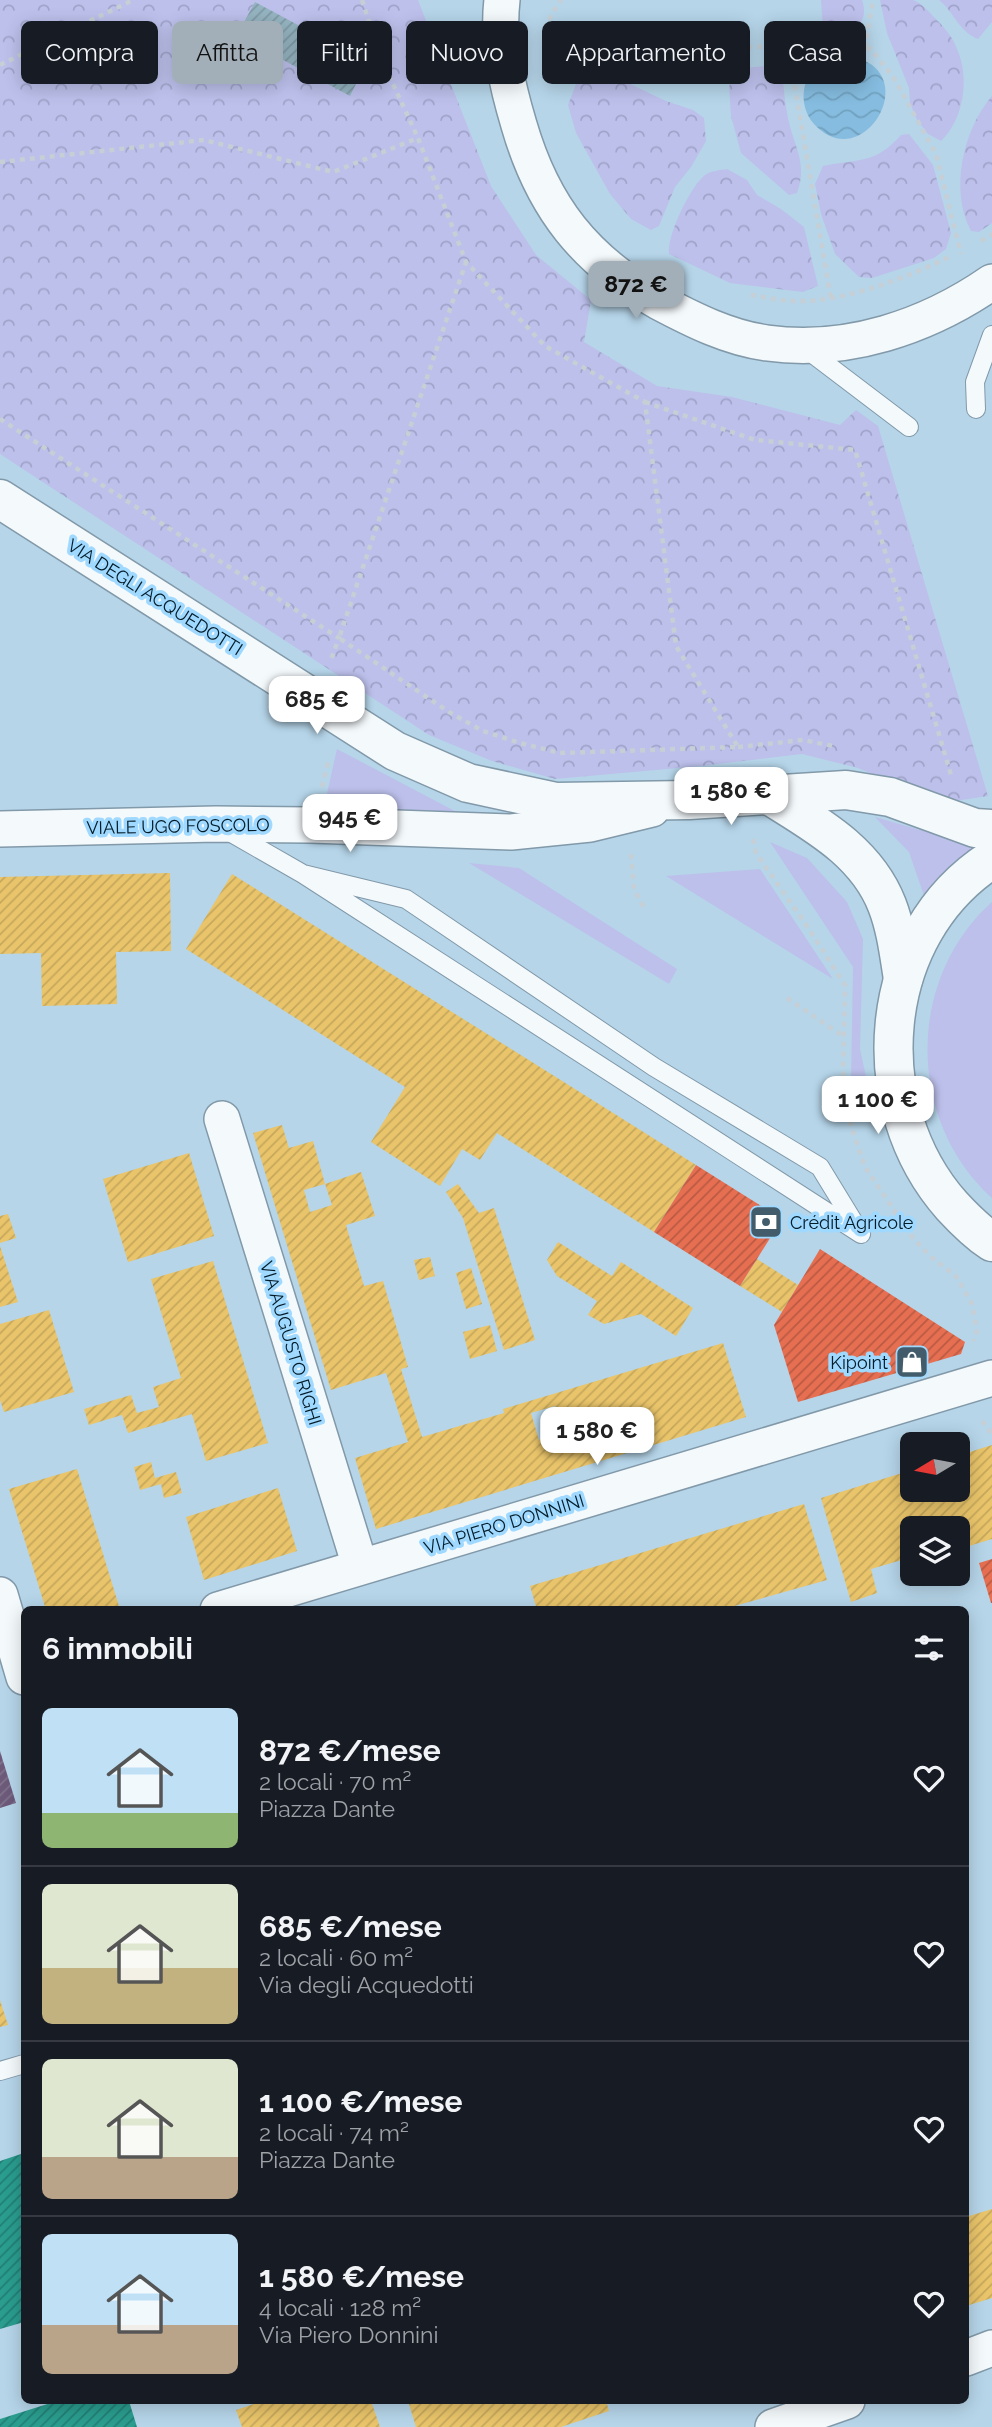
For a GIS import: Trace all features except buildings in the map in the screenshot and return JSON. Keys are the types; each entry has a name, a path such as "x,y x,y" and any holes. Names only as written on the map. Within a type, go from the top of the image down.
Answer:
{"main road":[{"name":"VIA DEGLI ACQUEDOTTI","path":"0,499 395,751 468,783 495,791 556,802 689,800 846,790 890,797 975,828 992,828"},
{"path":"769,795 839,841 855,855 872,877 887,904 896,936 903,979"},
{"path":"992,859 958,888 935,915 917,946 903,979 896,1010 893,1043 894,1075 900,1107 909,1138 923,1167 963,1218 992,1242"}],"street":[{"path":"502,0 502,48 508,90 523,140 542,184 561,219 590,252 609,270 634,287 701,324 750,339 802,345 859,341 905,327 962,302 985,287"},
{"name":"VIALE UGO FOSCOLO","path":"0,829 216,824 481,832 547,830 590,824 689,800"},
{"name":"VIA AUGUSTO RIGHI","path":"222,1119 360,1566"},
{"name":"VIA PIERO DONNINI","path":"231,1606 992,1378"},
{"path":"0,1595 18,1674"},
{"path":"969,2356 992,2348"},
{"path":"789,2415 835,2404"}],"lane":[{"path":"976,409 975,382 992,335"},
{"path":"802,345 909,427"},
{"path":"216,824 303,874 861,1234 820,1167 654,1067 406,899 303,874"},
{"path":"0,2071 21,2065"}],"path":[{"path":"0,65 133,0"},
{"path":"362,0 380,56 418,138 466,262 545,346 645,402 755,440 855,450 951,775"},
{"path":"549,21 561,0"},
{"path":"866,37 873,0"},
{"path":"866,48 871,49 894,78 936,153 960,252 985,287"},
{"path":"794,84 838,343"},
{"path":"0,162 204,140 333,172 418,138"},
{"path":"743,294 795,301 831,298 920,272 992,234"},
{"path":"311,825 327,707 340,638 466,262"},
{"path":"0,419 340,638 449,712 483,731 560,753 738,747 676,646 645,402"},
{"path":"630,850 634,889 645,910"},
{"path":"788,998 844,1036"}],"green space":[{"path":"0,0 418,0 426,21 406,21 406,84 451,84 491,186 536,255 591,300 584,342 657,386 732,397 840,425 856,410 878,426 988,796 942,803 858,768 802,754 555,779 492,761 429,735 0,454"},
{"path":"821,0 862,0 862,21 822,21"},
{"path":"880,0 916,1 941,25 955,45 961,60 964,85 960,110 949,132 941,141 928,134 917,120 910,103 909,88 887,33"},
{"path":"939,0 992,0 992,22 978,39 961,27"},
{"path":"764,66 764,84 783,84 788,118 801,164 797,193 789,195 741,153 731,116 729,86 750,84 750,68"},
{"path":"576,84 630,84 693,110 704,118 706,141 675,187 659,226 651,230 631,219 610,194 576,133 568,105"},
{"path":"992,96 992,223 979,232 971,231 961,198 962,161 973,125"},
{"path":"909,134 933,165 951,233 946,249 934,258 872,278 859,277 835,254 821,214 815,184 823,166 875,156 901,135"},
{"path":"727,169 747,180 757,195 804,227 818,286 803,292 730,283 669,254 676,224 699,181 707,174"},
{"path":"337,749 470,819 324,807"},
{"path":"875,817 934,834 991,839 929,910 909,852"},
{"path":"770,842 807,858 847,902 863,939 860,1049 873,1109 857,1113 851,1083 853,967"},
{"path":"469,863 519,868 677,969 669,984"},
{"path":"760,869 833,979 666,876"},
{"path":"992,902 992,1198 964,1166 944,1130 932,1090 928,1050 932,1009 944,970 964,934"}],"water":[{"path":"866,61 882,77 885,95 880,113 869,129 852,138 833,137 814,124 809,116 805,108 805,84 866,84"}],"place":[{"name":"Crédit Agricole","path":"766,1222"},
{"name":"Kipoint","path":"912,1362"}]}
